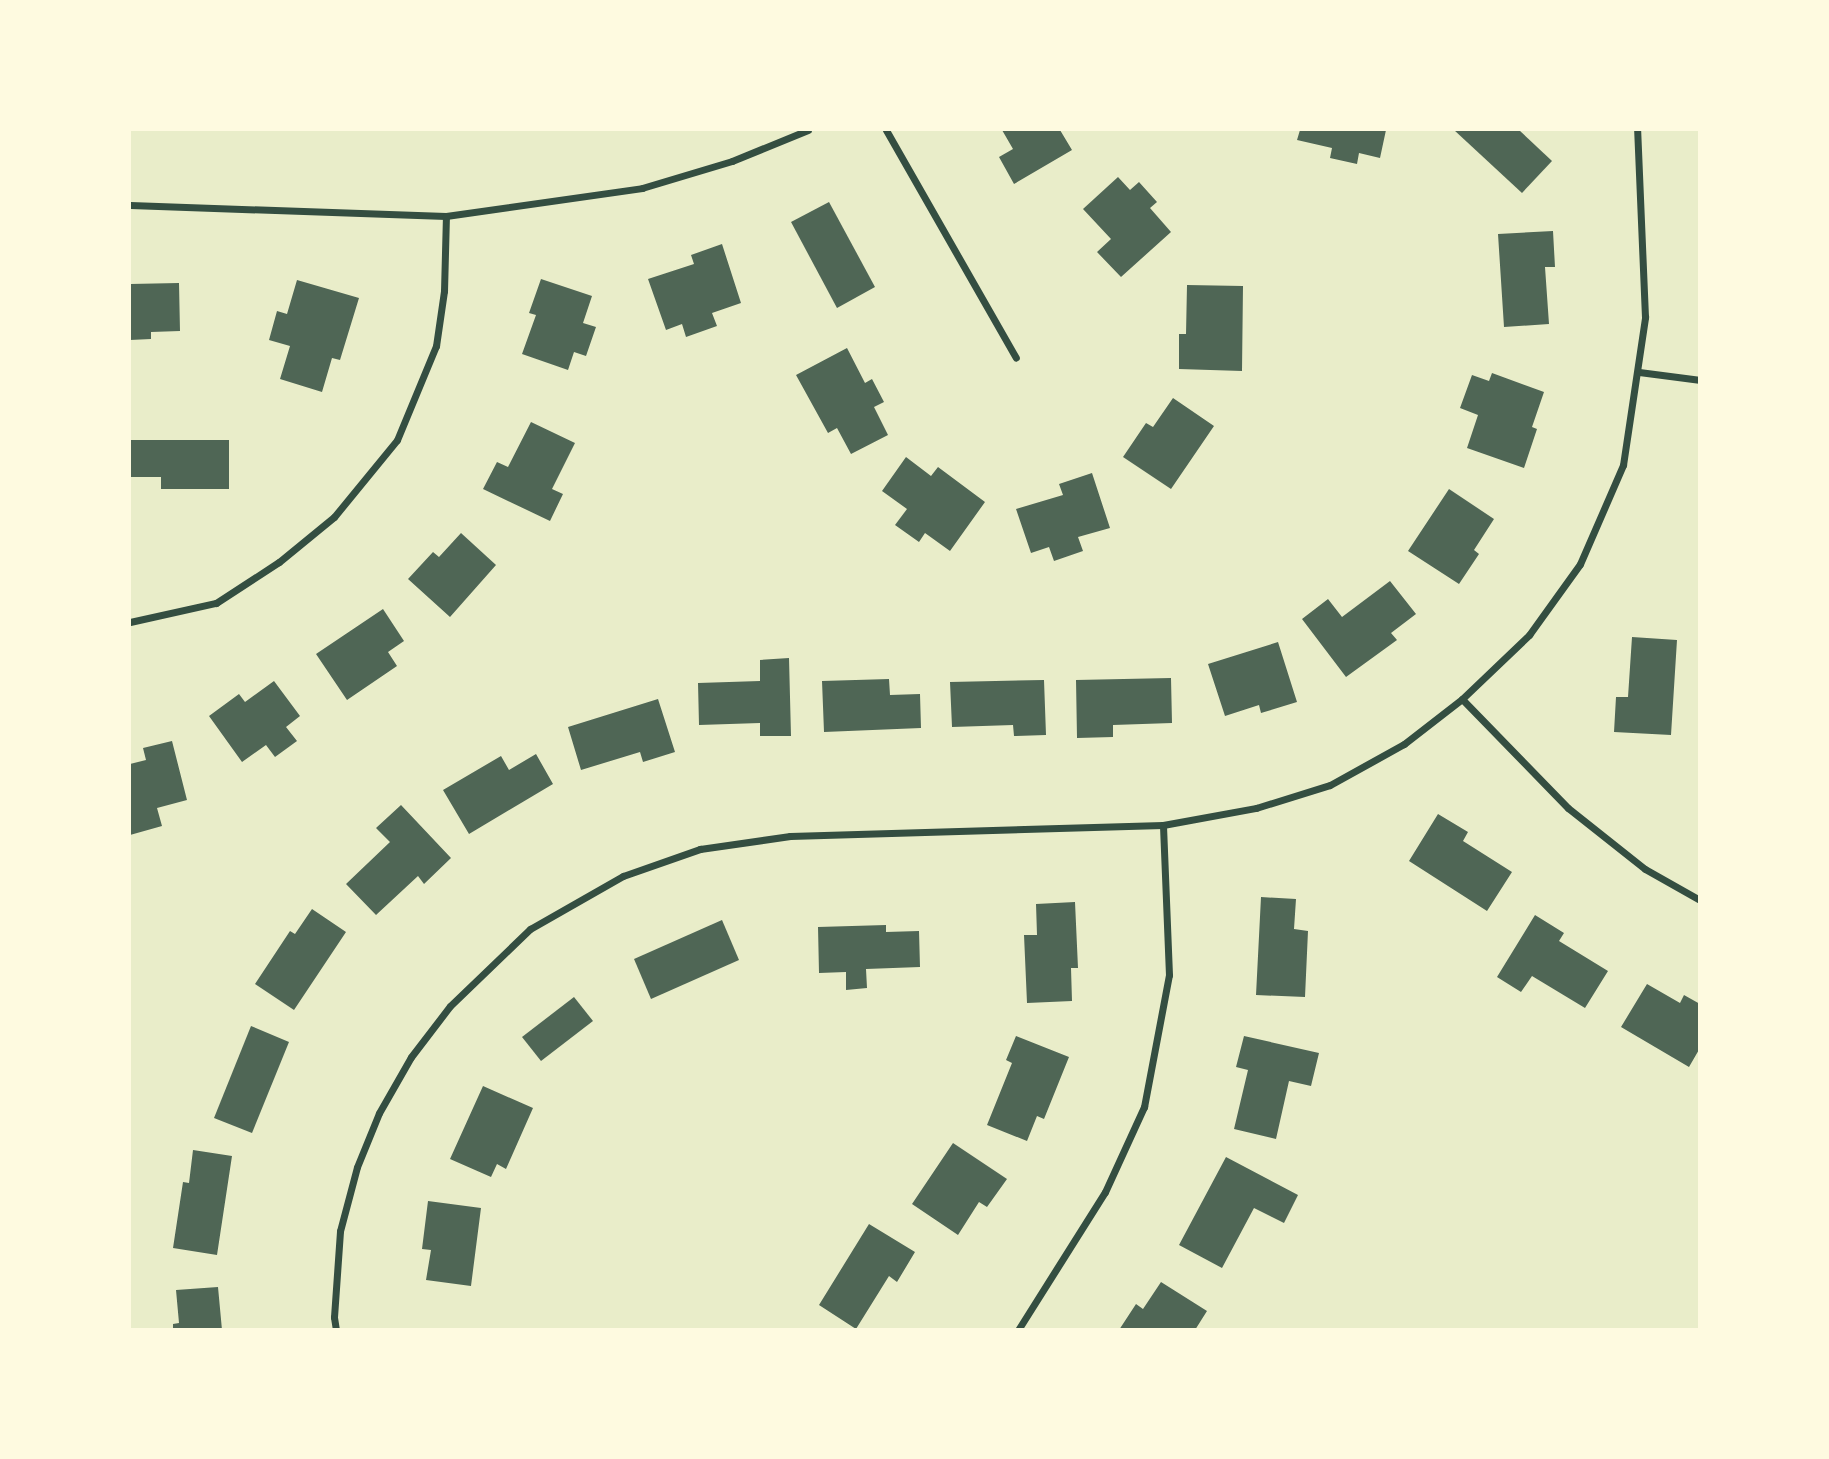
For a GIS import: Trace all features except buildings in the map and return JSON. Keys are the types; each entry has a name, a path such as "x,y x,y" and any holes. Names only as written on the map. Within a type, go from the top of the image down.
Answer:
{"street":[{"path":"130,205 446,216 642,188 732,161 808,130"},
{"path":"887,130 1016,358"},
{"path":"336,1329 334,1317 340,1231 357,1167 379,1113 411,1057 450,1006 530,929 623,876 700,849 790,836 1163,825 1256,808 1330,785 1404,744 1462,698 1529,635 1580,564 1623,465 1639,372 1645,317 1637,130"},
{"path":"130,622 216,603 279,562 334,517 397,440 436,346 444,291 446,216"},
{"path":"1639,372 1699,380"},
{"path":"1462,698 1568,808 1645,869 1699,900"},
{"path":"1018,1329 1105,1192 1144,1107 1169,975 1163,825"}]}
